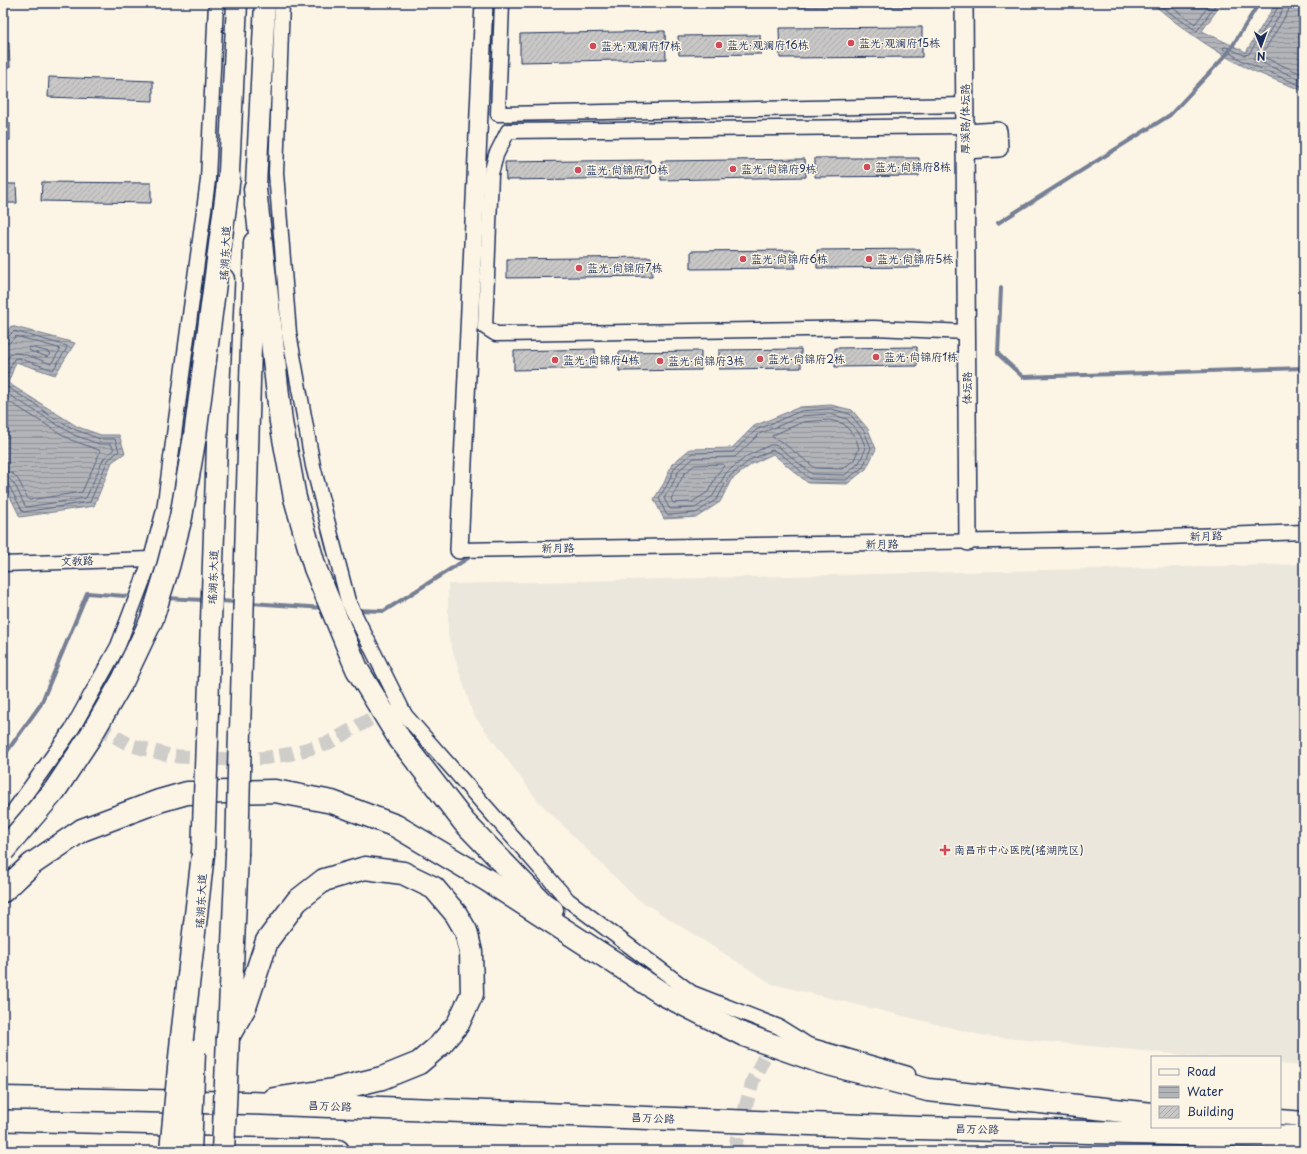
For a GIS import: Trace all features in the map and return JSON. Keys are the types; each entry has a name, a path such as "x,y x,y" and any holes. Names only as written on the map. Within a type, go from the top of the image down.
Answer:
{"main road":[{"name":"瑶湖东大道","path":"188,1037 203,854 218,415 236,3"},
{"path":"223,1151 237,855 255,189 265,3"},
{"path":"3,851 55,790 90,737 123,680 152,619 168,567 184,502 195,436 229,176"},
{"path":"255,189 282,422 295,498 318,575 357,669 399,738 464,822 542,903 663,994"},
{"path":"3,891 32,864 82,830 159,801 187,793 276,791 332,802 396,826 487,880 663,994 744,1035 821,1062 928,1090 1151,1114"},
{"path":"228,1037 245,1007 267,941 297,901 324,880 365,868 403,873 434,888 456,914 466,931 471,952 472,994 458,1024 440,1045 419,1063 382,1078 333,1090 246,1103"},
{"path":"165,1149 188,1037"},
{"path":"188,1037 190,1151"},
{"name":"昌万公路","path":"3,1098 246,1103 902,1127 1304,1137"},
{"path":"1281,1127 1304,1129"},
{"path":"3,1143 165,1149 338,1151"},
{"path":"137,1151 165,1149"}],"street":[{"path":"3,823 76,723 118,646 151,559 164,510 208,180 216,3"},
{"path":"282,3 276,173 289,333 313,466 348,601 405,715 568,900 692,993 779,1027 808,1045 931,1080 1151,1104"},
{"path":"459,550 484,3"},
{"path":"502,3 498,114 965,105"},
{"name":"厚溪路/体坛路","path":"964,3 966,234"},
{"path":"965,150 999,148 998,131 965,129 508,131 496,155 491,174 485,327 496,334 874,328 967,332"},
{"name":"体坛路","path":"966,234 968,542"},
{"name":"新月路","path":"459,550 1111,540 1304,532"},
{"name":"文教路","path":"3,564 151,559"},
{"path":"383,712 405,715"},
{"path":"1281,1117 1304,1119"}],"shaded area":[{"name":"南昌市中心医院(瑶湖院区)","path":"1304,564 1304,1066 1281,1064 1281,1056 1195,1056 985,1036 772,984 636,898 538,801 473,714 448,636 448,584"}],"water":[{"path":"1152,3 1222,3 1202,31 1246,52 1276,3 1304,3 1304,91 1272,79 1230,59 1172,20"},
{"path":"11,326 75,343 55,375 16,362 8,383 78,427 101,435 119,435 125,453 112,462 94,506 20,517 3,482 3,338"},
{"path":"831,405 852,410 868,429 876,449 866,469 847,484 808,483 773,454 752,464 731,480 720,502 697,517 664,519 654,499 664,483 672,464 690,449 732,448 754,426 800,407"}],"building":[{"path":"512,3 644,3 644,6 512,5"},
{"path":"796,3 933,3 933,7 796,7"},
{"name":"蓝光·观澜府15栋","path":"922,27 922,57 780,58 779,28"},
{"name":"蓝光·观澜府17栋","path":"665,31 666,59 520,62 520,34"},
{"name":"蓝光·观澜府16栋","path":"760,35 761,54 679,55 678,36"},
{"path":"3,43 9,43 10,67 3,67"},
{"path":"49,77 153,81 153,101 48,97"},
{"path":"3,123 10,123 10,140 3,140"},
{"name":"蓝光·尚锦府8栋","path":"815,158 919,158 919,176 815,177"},
{"name":"蓝光·尚锦府9栋","path":"805,159 806,177 661,180 661,161"},
{"name":"蓝光·尚锦府10栋","path":"650,160 650,178 506,180 505,162"},
{"path":"42,182 151,183 151,203 41,201"},
{"path":"3,184 16,184 17,203 3,203"},
{"name":"蓝光·尚锦府5栋","path":"920,249 920,267 817,268 817,250"},
{"name":"蓝光·尚锦府6栋","path":"795,250 795,268 691,269 691,251"},
{"name":"蓝光·尚锦府7栋","path":"651,257 652,276 507,278 507,259"},
{"name":"蓝光·尚锦府1栋","path":"917,347 917,366 835,367 835,348"},
{"name":"蓝光·尚锦府4栋","path":"595,349 596,368 514,370 514,351"},
{"name":"蓝光·尚锦府2栋","path":"801,349 801,368 719,369 719,350"},
{"name":"蓝光·尚锦府3栋","path":"701,351 701,370 619,371 619,352"}],"waterway":[{"path":"998,223 1170,115 1228,53 1259,3"},
{"path":"1001,288 998,354 1023,377 1304,368"},
{"path":"356,610 384,611 468,558"},
{"path":"3,757 41,704 87,593 125,596"},
{"path":"166,598 204,600"},
{"path":"220,601 236,602"},
{"path":"251,603 324,608"}],"tunnel":[{"path":"79,716 130,745 172,756 223,759 264,758 290,754 328,743 383,712"},
{"path":"736,1151 736,1142 753,1080 779,1027"}],"place":[{"name":"蓝光·观澜府15栋","path":"851,43"},
{"name":"蓝光·观澜府16栋","path":"719,45"},
{"name":"蓝光·观澜府17栋","path":"593,46"},
{"name":"蓝光·尚锦府8栋","path":"867,167"},
{"name":"蓝光·尚锦府9栋","path":"733,169"},
{"name":"蓝光·尚锦府10栋","path":"578,170"},
{"name":"蓝光·尚锦府6栋","path":"743,259"},
{"name":"蓝光·尚锦府5栋","path":"869,259"},
{"name":"蓝光·尚锦府7栋","path":"579,268"},
{"name":"蓝光·尚锦府1栋","path":"876,357"},
{"name":"蓝光·尚锦府2栋","path":"760,359"},
{"name":"蓝光·尚锦府4栋","path":"555,360"},
{"name":"蓝光·尚锦府3栋","path":"660,361"},
{"name":"南昌市中心医院(瑶湖院区)","path":"945,850"}]}
